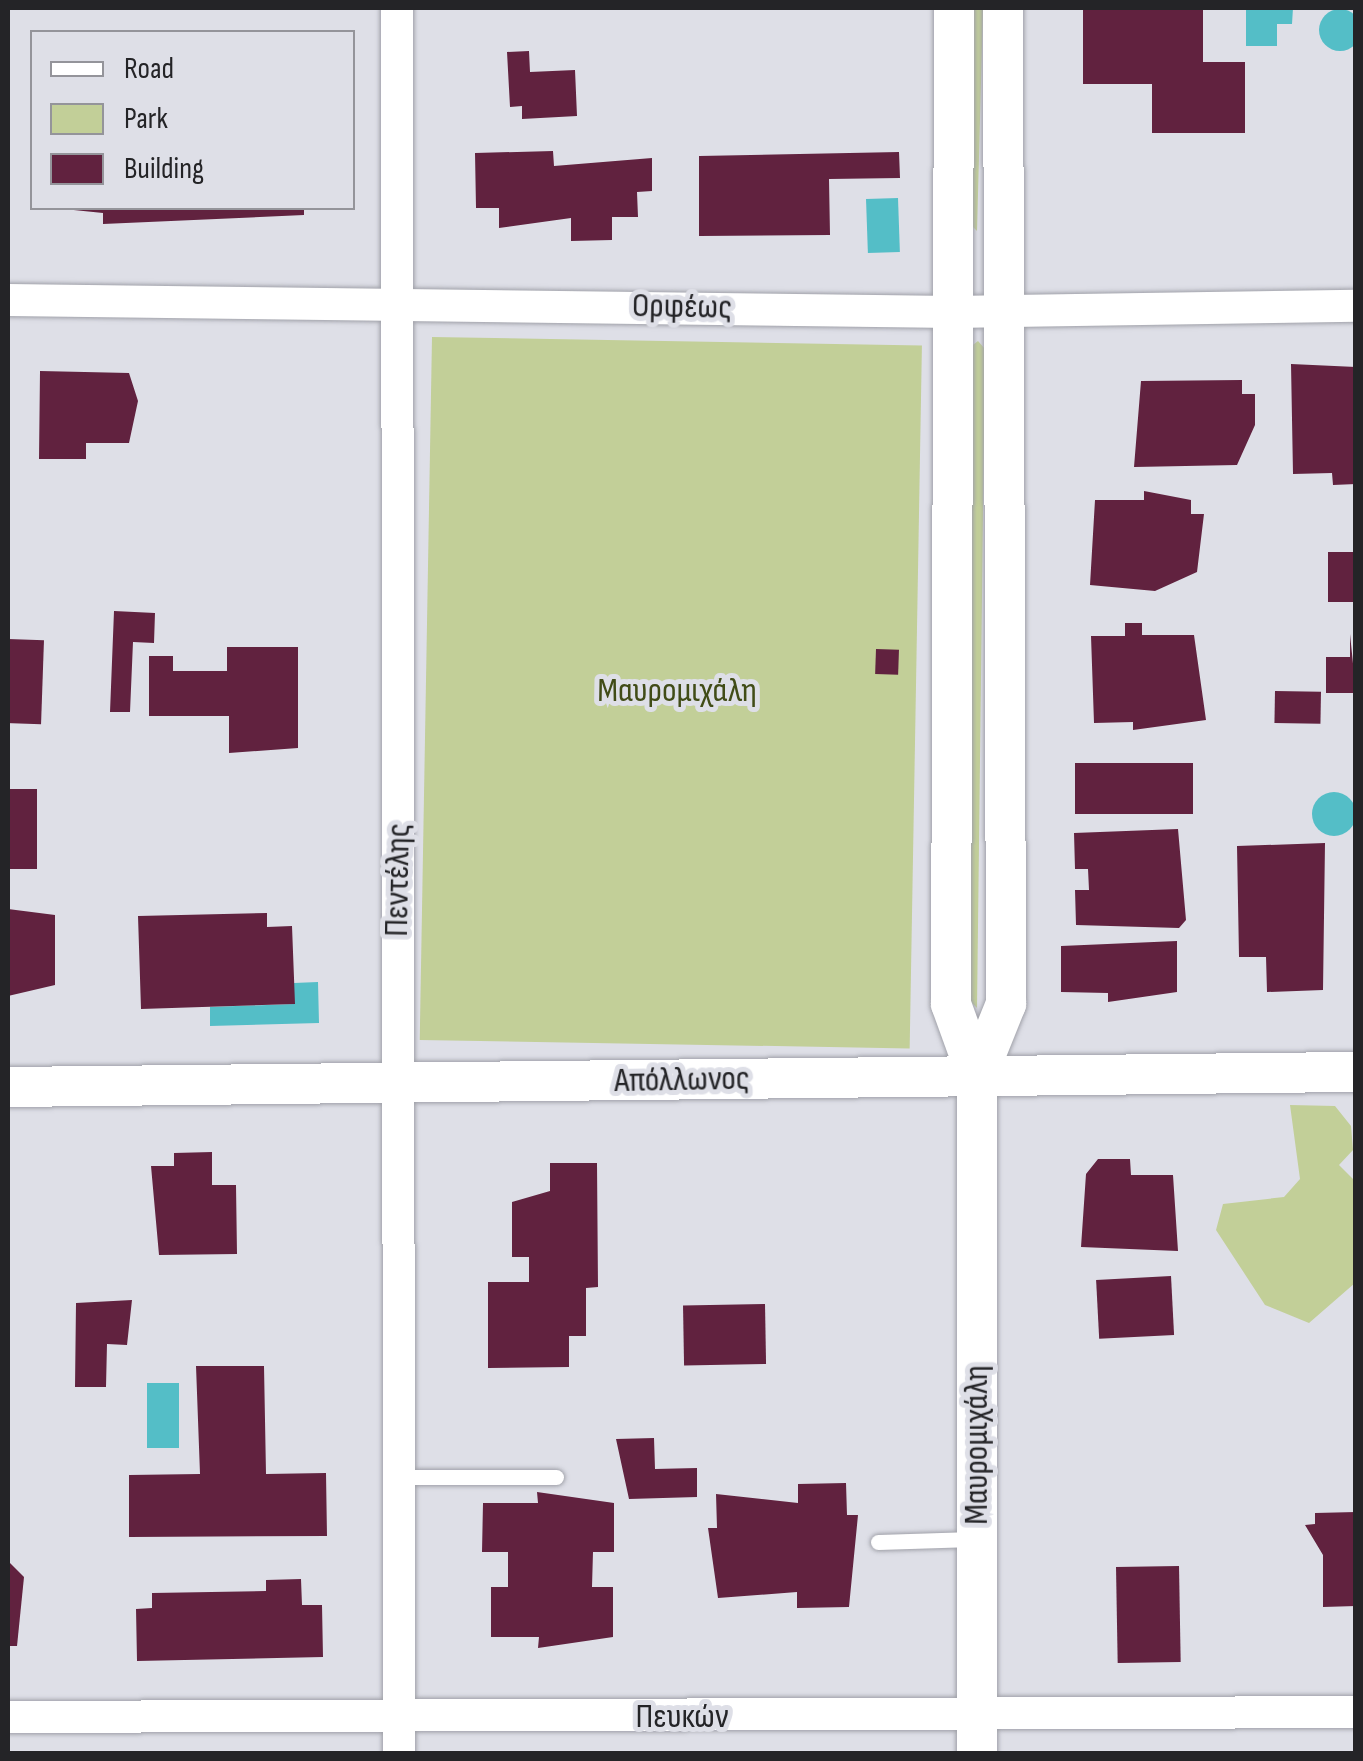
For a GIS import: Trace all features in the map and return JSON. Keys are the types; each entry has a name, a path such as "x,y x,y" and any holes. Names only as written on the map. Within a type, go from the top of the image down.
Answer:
{"street":[{"name":"Πεντέλης","path":"397,8 400,303 394,1083 399,1754"},
{"name":"Μαυρομιχάλη","path":"954,8 950,1004 977,1076 977,1735"},
{"name":"Μαυρομιχάλη","path":"977,1076 1006,1004 1003,8"},
{"name":"Ορφέως","path":"8,300 954,312 1356,306"},
{"name":"Απόλλωνος","path":"8,1087 1356,1072"},
{"name":"Πευκών","path":"8,1717 400,1718 977,1735 1356,1712"}],"lane":[{"path":"398,1476 556,1477"},
{"path":"878,1542 977,1539"}],"green space":[{"path":"970,8 983,8 977,231 971,225"},
{"name":"Μαυρομιχάλη","path":"432,337 922,346 910,1048 420,1040"},
{"path":"978,341 985,349 977,1008 968,999 969,348"},
{"path":"1290,1105 1335,1106 1351,1126 1353,1150 1339,1165 1355,1181 1355,1283 1309,1323 1265,1305 1216,1230 1223,1204 1284,1197 1300,1179"}],"water":[{"path":"1246,8 1293,8 1292,24 1277,24 1277,46 1246,46"},
{"path":"1340,9 1355,15 1361,30 1355,45 1340,51 1325,45 1319,30 1325,15"},
{"path":"898,198 900,252 868,253 866,199"},
{"path":"1334,792 1349,799 1356,814 1349,829 1334,836 1319,829 1312,814 1319,799"},
{"path":"318,982 319,1023 210,1026 210,1007 294,1004 294,983"},
{"path":"147,1383 179,1383 179,1448 147,1448"}],"building":[{"path":"1083,8 1203,8 1203,62 1245,62 1245,133 1152,133 1152,84 1083,84"},
{"path":"529,51 530,72 575,70 577,116 522,119 522,106 510,107 507,52"},
{"path":"553,151 554,166 652,158 652,191 637,192 638,217 612,217 612,240 571,241 571,218 499,228 499,208 476,208 475,153"},
{"path":"899,152 900,178 829,179 830,235 699,236 699,156"},
{"path":"74,210 304,210 304,215 103,224 103,213"},
{"path":"1291,364 1356,367 1356,484 1333,485 1332,473 1293,474"},
{"path":"40,371 129,373 138,401 129,443 86,443 86,459 39,459"},
{"path":"1242,380 1242,394 1255,394 1255,425 1237,465 1134,467 1141,381"},
{"path":"1144,491 1191,500 1191,514 1204,514 1197,572 1155,591 1090,585 1095,500 1144,500"},
{"path":"1328,552 1356,552 1356,602 1328,602"},
{"path":"114,611 155,613 154,643 133,642 130,712 110,712"},
{"path":"1125,623 1142,623 1142,635 1194,635 1206,720 1133,730 1133,722 1094,723 1091,636 1125,636"},
{"path":"1350,634 1356,693 1326,693 1326,657 1350,657"},
{"path":"8,639 44,640 41,724 8,723"},
{"path":"227,647 298,647 298,748 229,753 229,716 149,716 149,656 173,656 173,671 227,671"},
{"path":"876,649 899,650 898,675 875,674"},
{"path":"1275,691 1321,692 1320,724 1274,723"},
{"path":"1075,763 1193,763 1193,814 1075,814"},
{"path":"8,789 37,789 37,869 8,869"},
{"path":"1178,829 1186,920 1179,928 1076,925 1075,890 1089,890 1088,869 1075,869 1074,833"},
{"path":"1325,843 1323,990 1267,992 1266,957 1239,957 1237,846"},
{"path":"8,909 55,915 55,985 8,996"},
{"path":"267,913 267,927 292,926 295,1004 141,1009 138,916"},
{"path":"1177,941 1177,992 1108,1002 1108,993 1061,992 1061,946"},
{"path":"212,1152 212,1185 236,1185 237,1254 159,1255 151,1166 174,1166 174,1153"},
{"path":"1098,1159 1130,1159 1131,1175 1173,1175 1178,1251 1081,1247 1086,1174"},
{"path":"550,1163 597,1163 598,1287 586,1288 586,1336 569,1336 569,1367 488,1368 488,1282 529,1282 529,1257 512,1257 512,1202 550,1191"},
{"path":"1171,1276 1174,1335 1099,1339 1096,1280"},
{"path":"132,1300 127,1345 107,1344 106,1387 75,1387 76,1303"},
{"path":"765,1304 766,1364 684,1365 683,1305"},
{"path":"196,1366 264,1366 266,1474 326,1473 327,1536 129,1537 129,1475 200,1474"},
{"path":"654,1438 655,1469 697,1468 697,1497 629,1499 616,1439"},
{"path":"846,1483 847,1515 858,1515 849,1607 797,1608 797,1592 718,1598 708,1528 717,1528 716,1494 798,1503 798,1484"},
{"path":"537,1492 614,1503 614,1552 593,1552 592,1587 613,1587 613,1637 538,1648 539,1637 491,1637 491,1587 508,1587 508,1552 482,1552 483,1503 538,1503"},
{"path":"1356,1512 1356,1606 1323,1607 1323,1555 1305,1525 1315,1524 1315,1513"},
{"path":"8,1561 24,1577 17,1646 8,1646"},
{"path":"1179,1566 1181,1662 1118,1663 1116,1567"},
{"path":"301,1579 302,1605 322,1605 323,1657 137,1661 136,1609 152,1608 152,1593 266,1591 266,1580"}]}
